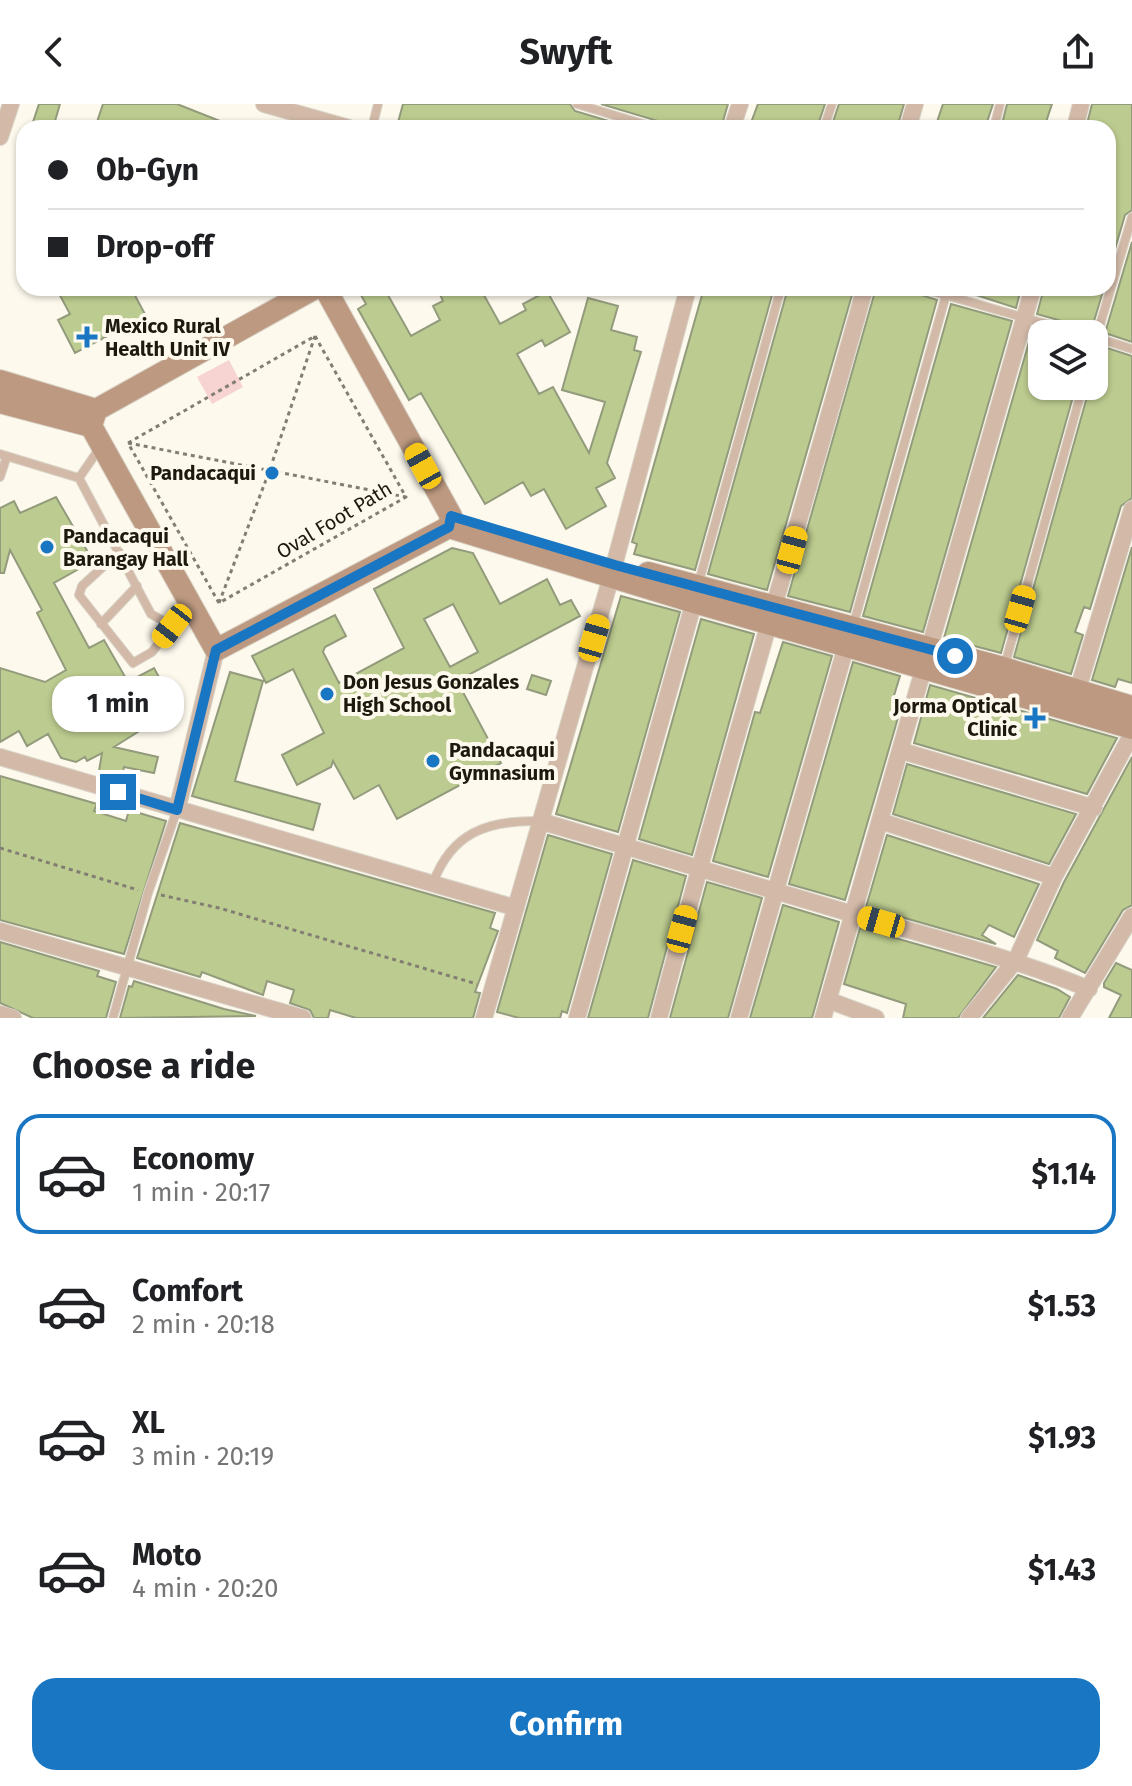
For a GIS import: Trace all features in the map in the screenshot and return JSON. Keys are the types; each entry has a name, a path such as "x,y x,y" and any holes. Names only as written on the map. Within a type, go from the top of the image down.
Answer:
{"street":[{"path":"0,137 11,104"},
{"path":"264,104 321,120"},
{"path":"0,402 96,427 302,296"},
{"path":"329,296 450,522 613,571 1075,700 1132,707"},
{"path":"484,1018 613,571 686,296"},
{"path":"659,1018 698,870 774,615 863,296"},
{"path":"823,1018 1031,296"},
{"path":"0,381 96,427 216,650 177,810"},
{"path":"1075,700 1132,509"},
{"path":"216,650 450,522"},
{"path":"577,1018 696,594"},
{"path":"739,1018 850,635"},
{"path":"928,658 1003,668 1075,700 1132,731 1094,808 1054,877 1016,960 969,1018"},
{"path":"902,751 1094,808"},
{"path":"0,757 516,908"},
{"path":"540,821 698,870 776,889 1016,960 1089,989"},
{"path":"880,821 1054,877"},
{"path":"1070,1018 1132,916"},
{"path":"0,931 303,1018"},
{"path":"828,1000 876,1018"},
{"path":"0,1014 13,1018"}],"lane":[{"path":"577,104 630,120"},
{"path":"1116,270 1132,217"},
{"path":"696,594 779,296"},
{"path":"850,635 946,296"},
{"path":"958,296 1028,320"},
{"path":"1101,320 1108,296"},
{"path":"1108,343 1132,349"},
{"path":"1003,668 1079,400"},
{"path":"79,478 96,427"},
{"path":"0,477 4,455 79,478 151,614 172,626"},
{"path":"119,552 79,591 133,663 152,652 172,626 194,614"},
{"path":"101,624 137,586"},
{"path":"113,1018 148,893 177,810"},
{"path":"433,884 443,857 472,834 513,820 540,821"}],"path":[{"path":"128,443 315,336"},
{"path":"219,603 269,472 315,336"},
{"name":"Oval Foot Path","path":"219,603 406,497 315,336"},
{"path":"128,443 406,497"},
{"path":"128,443 219,603"},
{"path":"0,848 148,893 219,908 494,989"}],"shaded area":[{"path":"229,360 243,387 212,404 197,377"}],"building":[{"path":"39,104 60,104 55,120 34,120"},
{"path":"103,104 177,104 217,120 98,120"},
{"path":"403,104 570,104 575,111 605,120 399,120"},
{"path":"601,104 728,104 723,120 655,120"},
{"path":"758,104 825,104 820,120 752,120"},
{"path":"839,104 904,104 899,120 834,120"},
{"path":"943,104 993,104 988,120 938,120"},
{"path":"1007,104 1052,104 1047,120 1003,120"},
{"path":"1092,104 1132,104 1132,210 1125,215 1116,246 1116,120 1088,120"},
{"path":"1132,242 1132,342 1108,334"},
{"name":"Mexico Rural Health Unit IV","path":"60,296 135,296 146,316 75,353 58,320 70,314"},
{"path":"362,296 388,296 411,336 440,320 433,306 443,301 441,296 484,296 500,324 526,310 523,304 538,296 550,296 570,332 545,346 542,340 517,354 539,394 553,387 589,453 605,402 562,390 588,298 618,306 611,330 637,337 634,350 641,352 607,463 615,478 596,488 606,506 566,529 544,489 531,496 523,482 485,504 421,393 409,400 358,309 366,304"},
{"path":"702,296 772,296 695,570 634,554 637,544 632,542"},
{"path":"786,296 852,296 767,590 708,574"},
{"path":"874,296 924,296 937,300 850,612 788,596"},
{"path":"979,296 1019,296 1016,308"},
{"path":"1042,296 1102,296 1094,320 1058,320 1037,314"},
{"path":"951,304 1012,321 923,632 863,616"},
{"path":"1028,345 1028,400 1072,400 1001,653 944,638"},
{"path":"1108,348 1132,356 1132,498 1121,506 1090,609 1084,607 1075,632 1083,635 1071,674 1014,657 1086,400 1108,400"},
{"path":"56,497 93,561 54,583 89,648 104,640 128,682 154,668 176,708 114,747 158,757 154,773 124,767 122,776 99,771 102,753 87,761 85,757 76,762 61,758 48,734 27,746 19,731 0,742 0,668 45,682 66,670 37,613 42,610 10,550 4,573 0,573 0,508 14,501 20,513"},
{"path":"1132,547 1132,683 1118,679 1115,687 1092,680"},
{"path":"452,548 473,553 500,604 547,579 560,605 571,600 580,616 457,681 501,763 397,819 379,785 354,799 333,761 331,767 297,785 282,755 324,733 293,669 266,683 252,656 335,615 346,636 325,647 323,652 339,683 404,648 374,589","holes":["453,604 478,652 450,667 424,619"]},
{"path":"621,596 680,612 618,832 556,814"},
{"path":"701,619 754,634 692,855 639,839"},
{"path":"783,642 832,656 768,877 713,861 755,712 760,713"},
{"path":"853,662 900,676 892,702 902,704 845,900 789,884"},
{"path":"230,672 263,681 235,781 320,804 313,830 192,796"},
{"path":"532,675 551,681 546,695 527,689"},
{"path":"930,685 1117,738 1087,794 914,743"},
{"path":"1132,757 1132,905 1123,910 1085,973 1055,958 1058,951 1037,940 1064,882"},
{"path":"907,764 1076,814 1049,864 893,814"},
{"path":"0,776 97,804 94,811 126,821 129,810 166,821 124,954 0,920"},
{"path":"180,823 495,913 490,928 498,931 475,992 480,993 473,1018 356,1018 330,1010 328,1018 314,1018 310,1010 290,1003 294,990 267,981 263,995 202,972 200,977 137,958"},
{"path":"548,835 612,854 567,1013 562,1011 560,1018 519,1018 497,1012"},
{"path":"887,835 1039,884 1014,937 989,925 982,935 996,944 866,907"},
{"path":"633,860 686,876 648,1018 588,1018"},
{"path":"707,882 762,898 728,1018 670,1018"},
{"path":"783,905 839,922 812,1018 750,1018"},
{"path":"860,928 996,967 958,1018 903,1018 906,1004 844,984"},
{"path":"0,942 99,971 97,976 116,982 106,1018 33,1018 0,1003"},
{"path":"1116,963 1132,970 1132,1018 1109,1018 1121,995 1104,987 1104,983"},
{"path":"1018,975 1070,997 1059,1018 983,1018"},
{"path":"134,981 256,1016 120,1018 129,986 132,987"}],"place":[{"name":"Mexico Rural Health Unit IV","path":"87,337"},
{"name":"Pandacaqui","path":"272,473"},
{"name":"Pandacaqui Barangay Hall","path":"47,547"},
{"name":"Don Jesus Gonzales High School","path":"327,694"},
{"name":"Jorma Optical Clinic","path":"1035,718"},
{"name":"Pandacaqui Gymnasium","path":"433,761"}],"route":[{"path":"118,792 177,810 216,650 449,527 451,516 615,565 955,656"}]}
